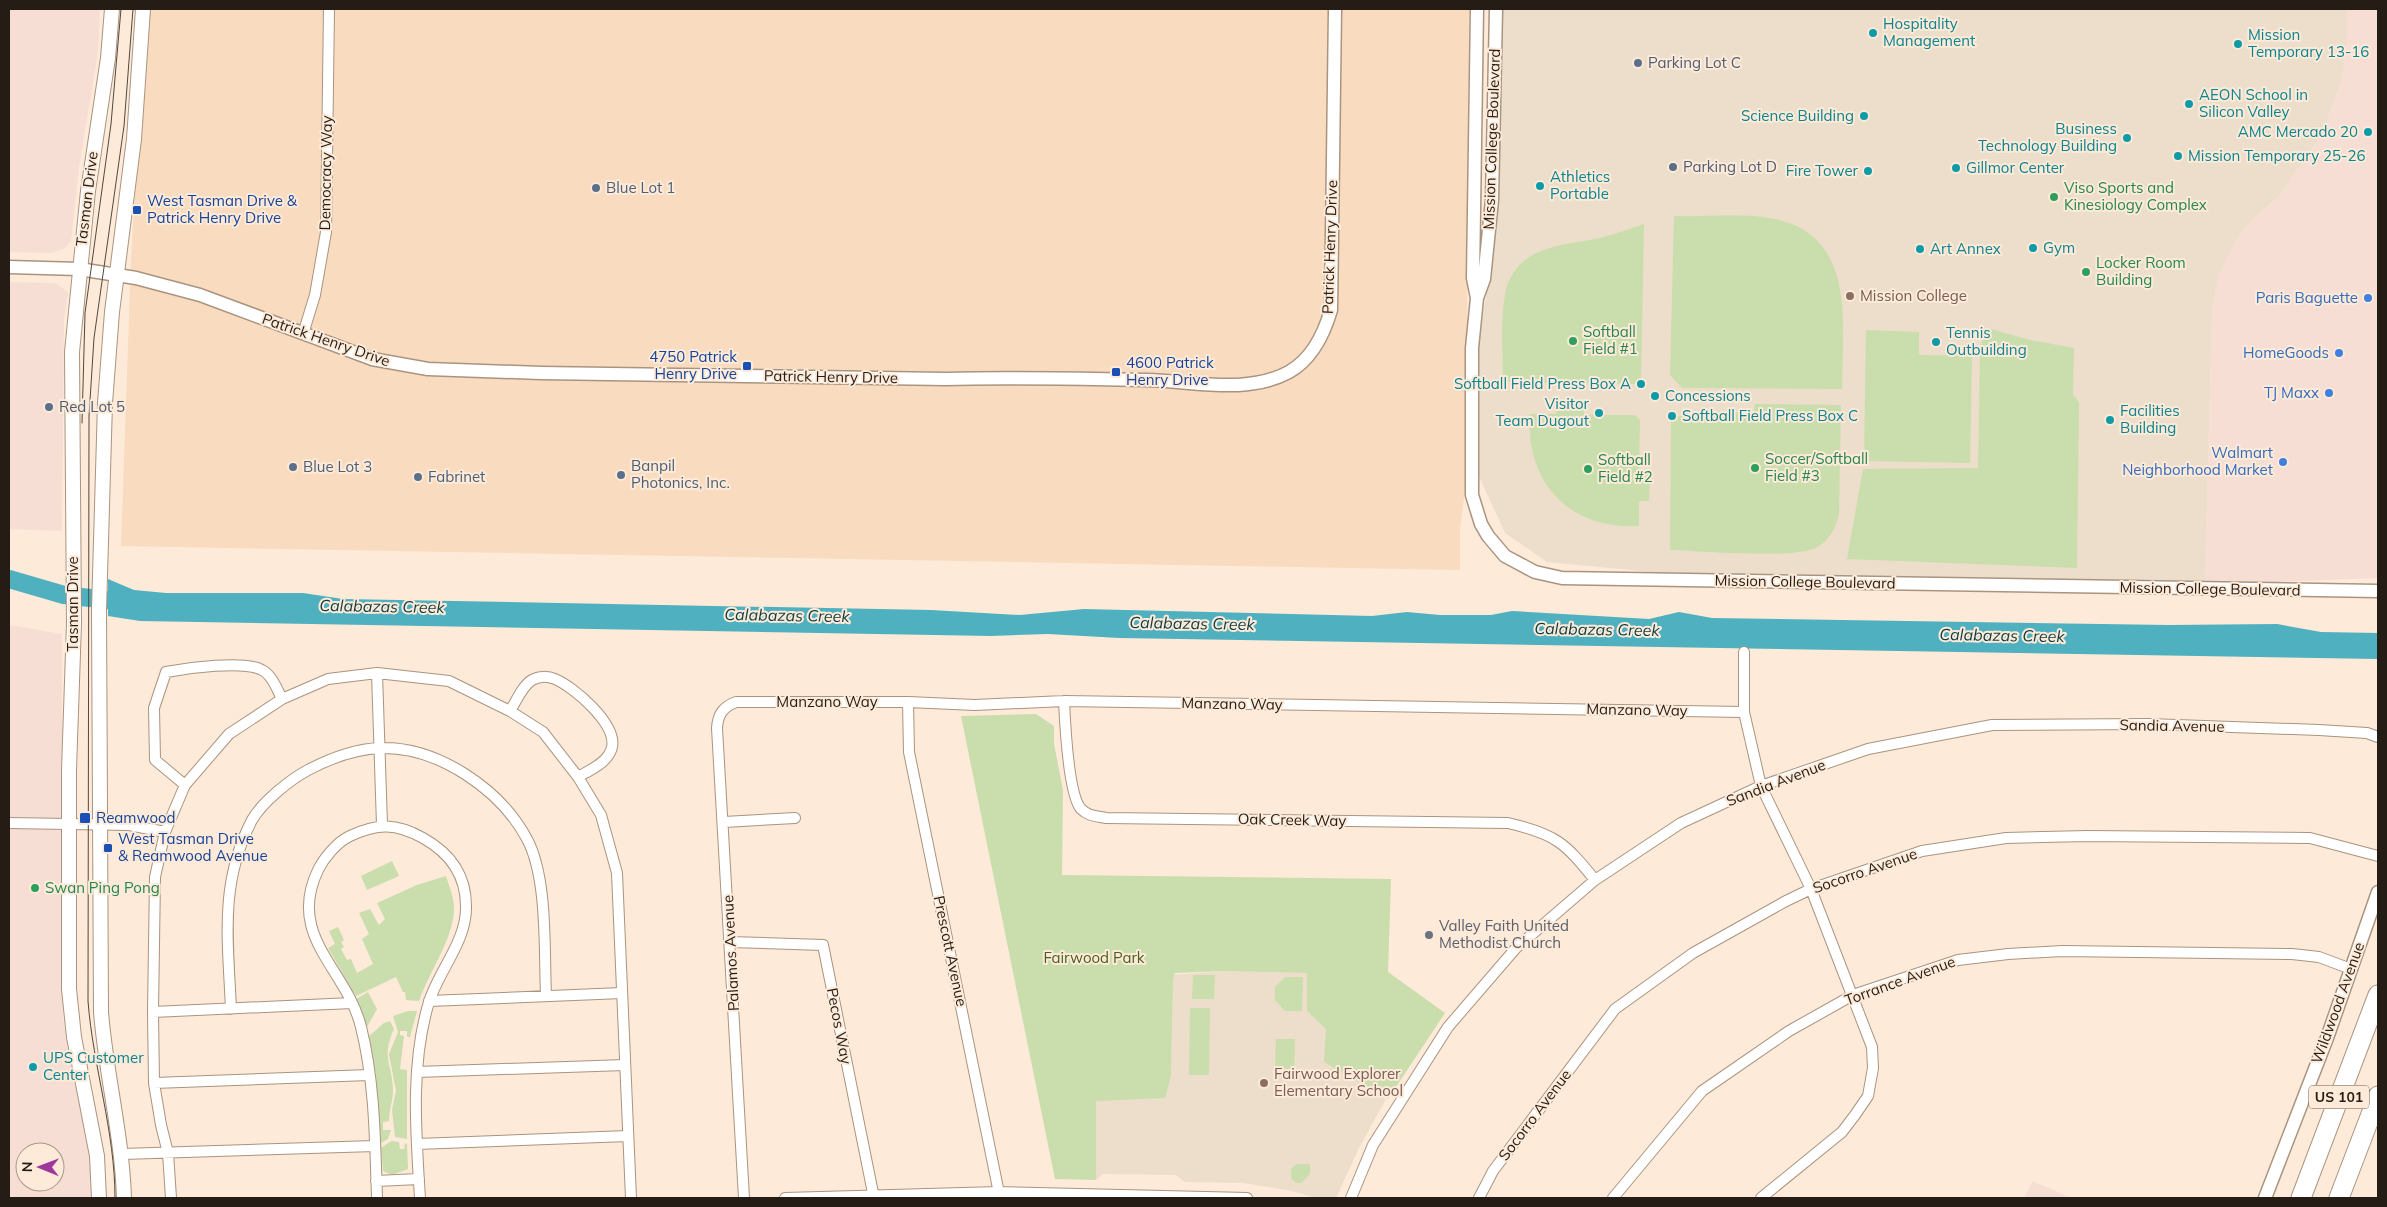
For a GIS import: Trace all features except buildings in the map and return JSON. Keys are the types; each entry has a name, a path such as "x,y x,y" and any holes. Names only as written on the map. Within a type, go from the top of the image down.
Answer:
{"highway":[{"name":"US 101","path":"2300,1198 2378,995"},
{"name":"US 101","path":"2339,1198 2378,1096"}],"main road":[{"name":"Tasman Drive","path":"99,1198 96,1148 71,1016 69,823 74,610 72,352 88,191 108,58 112,9"},
{"name":"Tasman Drive","path":"124,1198 122,1154 106,1066 101,1012 99,562 105,389 134,139 142,9"}],"street":[{"name":"Democracy Way","path":"303,334 315,295 326,232 330,9"},
{"name":"Patrick Henry Drive","path":"9,267 80,269 117,274 200,295 303,334 390,363 456,371 1022,378 1155,380 1221,384 1254,383 1274,378 1290,371 1310,354 1323,335 1331,310 1335,9"},
{"name":"Mission College Boulevard","path":"1477,9 1473,278 1477,298"},
{"name":"Mission College Boulevard","path":"1496,9 1492,200 1484,279 1477,298 1472,348 1471,482 1475,509 1484,530 1496,547 1515,563 1541,574 1562,578 2378,591"},
{"path":"1744,652 1744,712 1761,786 1811,889 1872,1047 1873,1068 1868,1096 1842,1132 1761,1198"},
{"path":"185,785 155,760 154,708 166,672 201,666 253,667 268,674 282,699"},
{"path":"377,673 382,825"},
{"path":"171,1198 168,1153 154,1083 155,876 165,832 185,785 229,734 282,699 328,680 377,673 449,681 510,711 543,732 578,777 601,815 617,873 631,1198"},
{"path":"510,711 527,685 543,677 554,678 575,692 596,711 607,725 612,747 608,755 595,767 578,777"},
{"name":"Manzano Way","path":"723,710 736,702 908,702 975,705 1064,701 1744,712"},
{"name":"Oak Creek Way","path":"1064,701 1070,771 1079,806 1089,815 1106,818 1508,823 1548,834 1575,856 1595,880"},
{"name":"Prescott Avenue","path":"908,702 909,752 1000,1195"},
{"name":"Palamos Avenue","path":"723,710 718,717 717,728 724,822 744,1198"},
{"name":"Sandia Avenue","path":"1351,1198 1373,1144 1448,1027 1516,948 1595,880 1681,822 1761,786 1868,749 1992,726 2148,724 2320,730 2368,734 2378,737"},
{"path":"231,1009 227,907 234,865 253,818 289,780 332,758 380,748 411,752 456,768 498,799 515,820 528,840 540,885 546,996"},
{"path":"724,822 795,818"},
{"path":"9,822 141,826 165,832"},
{"path":"377,1198 373,1093 361,1026 352,1003 312,933 308,913 310,888 321,863 348,837 382,825 404,828 437,846 452,860 463,883 467,908 462,931 429,1001 417,1072 417,1144 420,1198"},
{"name":"Socorro Avenue","path":"1479,1198 1493,1171 1615,1009 1693,953 1811,889 1922,851 2006,838 2088,836 2310,838 2378,856"},
{"name":"Wildwood Avenue","path":"2265,1198 2378,892"},
{"name":"Pecos Way","path":"730,942 823,945 874,1196"},
{"name":"Torrance Avenue","path":"1613,1198 1702,1091 1789,1030 1853,995 1958,960 2008,954 2062,951 2292,954 2318,957 2351,969"},
{"path":"429,1001 622,993"},
{"path":"153,1012 352,1003"},
{"path":"417,1072 626,1065"},
{"path":"154,1083 369,1075"},
{"path":"417,1144 628,1136"},
{"path":"122,1154 375,1146"},
{"path":"376,1181 419,1179"},
{"path":"785,1198 1000,1195 1247,1198"}],"shaded area":[{"path":"9,9 100,9 98,53 79,168 71,241 65,248 52,253 9,252"},
{"path":"146,9 1469,9 1466,480 1460,530 1460,570 121,546 131,259"},
{"name":"Mission College","path":"1502,9 2347,9 2347,42 2343,75 2323,132 2281,194 2255,217 2240,234 2219,273 2212,310 2205,582 1662,573 1547,562 1505,533 1477,472 1479,341 1488,283 1499,178"},
{"path":"2347,9 2378,9 2378,578 2246,583 2205,582 2212,310 2219,273 2240,234 2255,217 2281,194 2323,132 2343,75 2347,42"},
{"path":"9,282 55,283 68,292 64,320 62,531 9,529"},
{"path":"9,625 62,634 63,1020 90,1141 94,1198 9,1198"},
{"name":"Fairwood Explorer Elementary School","path":"1224,971 1308,973 1307,1011 1326,1028 1326,1062 1386,1099 1360,1146 1336,1198 1316,1198 1292,1191 1244,1183 1185,1182 1176,1175 1103,1174 1096,1180 1096,1101 1171,1076 1173,975"},
{"path":"2033,1181 2071,1198 2024,1198"}],"green space":[{"path":"1734,215 1769,218 1798,227 1818,241 1831,261 1839,284 1843,336 1842,389 1682,388 1670,375 1674,216"},
{"name":"Softball Field #1","path":"1644,224 1641,379 1635,384 1503,382 1503,305 1510,278 1519,266 1529,257 1556,246 1600,238"},
{"path":"1984,327 2030,340 2074,348 2073,395 2079,402 2077,568 1847,559 1863,469 1978,468 1980,355"},
{"path":"1866,330 1919,332 1919,355 1972,356 1970,463 1864,461"},
{"name":"Softball Field #2","path":"1556,404 1584,404 1584,415 1635,415 1640,420 1639,473 1650,473 1649,501 1639,501 1639,526 1614,525 1592,520 1572,510 1556,497 1544,480 1535,461 1530,438 1530,414 1556,414"},
{"name":"Soccer/Softball Field #3","path":"1755,404 1841,405 1839,514 1831,534 1825,542 1816,548 1787,553 1745,554 1670,550 1671,421 1677,416 1754,412"},
{"name":"Fairwood Park","path":"1036,714 1054,726 1054,744 1063,790 1062,875 1391,879 1388,972 1445,1013 1388,1099 1324,1062 1326,1029 1307,1011 1307,973 1224,971 1175,973 1173,979 1171,1076 1165,1098 1096,1101 1096,1180 1055,1179 961,716"},
{"path":"392,861 399,876 367,890 361,876"},
{"path":"446,876 453,899 453,918 446,942 419,1001 406,1000 405,992 403,992 396,977 356,996 328,948 335,944 329,931 338,927 344,940 341,942 344,947 341,949 347,960 351,959 357,973 373,964 362,939 369,934 359,913 370,909 379,925 385,919 377,903 417,885"},
{"path":"1193,975 1215,975 1214,999 1192,999"},
{"path":"1285,977 1303,977 1302,1011 1285,1011 1275,1000 1275,987"},
{"path":"368,992 377,1009 367,1027 356,999"},
{"path":"1190,1008 1210,1008 1209,1075 1189,1075"},
{"path":"408,1011 417,1011 410,1037 407,1037 407,1031 400,1031 400,1035 404,1036 400,1069 407,1070 407,1139 395,1137 392,1110 396,1091 389,1054 398,1032 393,1016"},
{"path":"390,1021 394,1029 388,1047 393,1094 389,1121 383,1122 383,1130 391,1130 388,1139 381,1143 376,1075 369,1036 384,1023"},
{"path":"1276,1039 1295,1039 1294,1073 1275,1072"},
{"path":"391,1141 399,1142 400,1149 404,1149 405,1143 407,1144 408,1169 392,1175 383,1171 381,1148"},
{"path":"1297,1164 1310,1164 1310,1174 1301,1183 1296,1183 1291,1178 1291,1169"}],"water":[{"path":"108,579 134,590 166,593 303,593 343,599 931,610 1020,615 1084,609 1372,616 1407,612 1440,615 1491,615 1512,611 1649,619 1679,612 1712,618 2169,625 2277,624 2321,632 2378,633 2378,659 1119,638 1048,634 991,636 140,621 108,616"}],"waterway":[{"name":"Calabazas Creek","path":"9,579 64,595 116,601"}],"tram line":[{"path":"82,423 85,313 111,124 121,9"},
{"path":"115,1198 108,1124 94,1050 88,1001 89,416 94,338 124,126 133,9"}],"place":[{"name":"Hospitality Management","path":"1873,33"},
{"name":"Mission Temporary 13-16","path":"2238,44"},
{"name":"Parking Lot C","path":"1638,63"},
{"name":"AEON School in Silicon Valley","path":"2189,104"},
{"name":"Science Building","path":"1864,116"},
{"name":"AMC Mercado 20","path":"2368,132"},
{"name":"Business Technology Building","path":"2127,138"},
{"name":"Mission Temporary 25-26","path":"2178,156"},
{"name":"Parking Lot D","path":"1673,167"},
{"name":"Gillmor Center","path":"1956,168"},
{"name":"Fire Tower","path":"1868,171"},
{"name":"Athletics Portable","path":"1540,186"},
{"name":"Blue Lot 1","path":"596,188"},
{"name":"Viso Sports and Kinesiology Complex","path":"2054,197"},
{"name":"West Tasman Drive & Patrick Henry Drive","path":"137,210"},
{"name":"Gym","path":"2033,248"},
{"name":"Art Annex","path":"1920,249"},
{"name":"Locker Room Building","path":"2086,272"},
{"name":"Mission College","path":"1850,296"},
{"name":"Paris Baguette","path":"2368,298"},
{"name":"Softball Field #1","path":"1573,341"},
{"name":"Tennis Outbuilding","path":"1936,342"},
{"name":"HomeGoods","path":"2339,353"},
{"name":"4750 Patrick Henry Drive","path":"747,366"},
{"name":"4600 Patrick Henry Drive","path":"1116,372"},
{"name":"Softball Field Press Box A","path":"1641,384"},
{"name":"TJ Maxx","path":"2329,393"},
{"name":"Concessions","path":"1655,396"},
{"name":"Red Lot 5","path":"49,407"},
{"name":"Visitor Team Dugout","path":"1599,413"},
{"name":"Softball Field Press Box C","path":"1672,416"},
{"name":"Facilities Building","path":"2110,420"},
{"name":"Walmart Neighborhood Market","path":"2283,462"},
{"name":"Blue Lot 3","path":"293,467"},
{"name":"Soccer/Softball Field #3","path":"1755,468"},
{"name":"Softball Field #2","path":"1588,469"},
{"name":"Banpil Photonics, Inc.","path":"621,475"},
{"name":"Fabrinet","path":"418,477"},
{"name":"Reamwood","path":"85,818"},
{"name":"West Tasman Drive & Reamwood Avenue","path":"108,848"},
{"name":"Swan Ping Pong","path":"35,888"},
{"name":"Valley Faith United Methodist Church","path":"1429,935"},
{"name":"UPS Customer Center","path":"33,1067"},
{"name":"Fairwood Explorer Elementary School","path":"1264,1083"}]}
